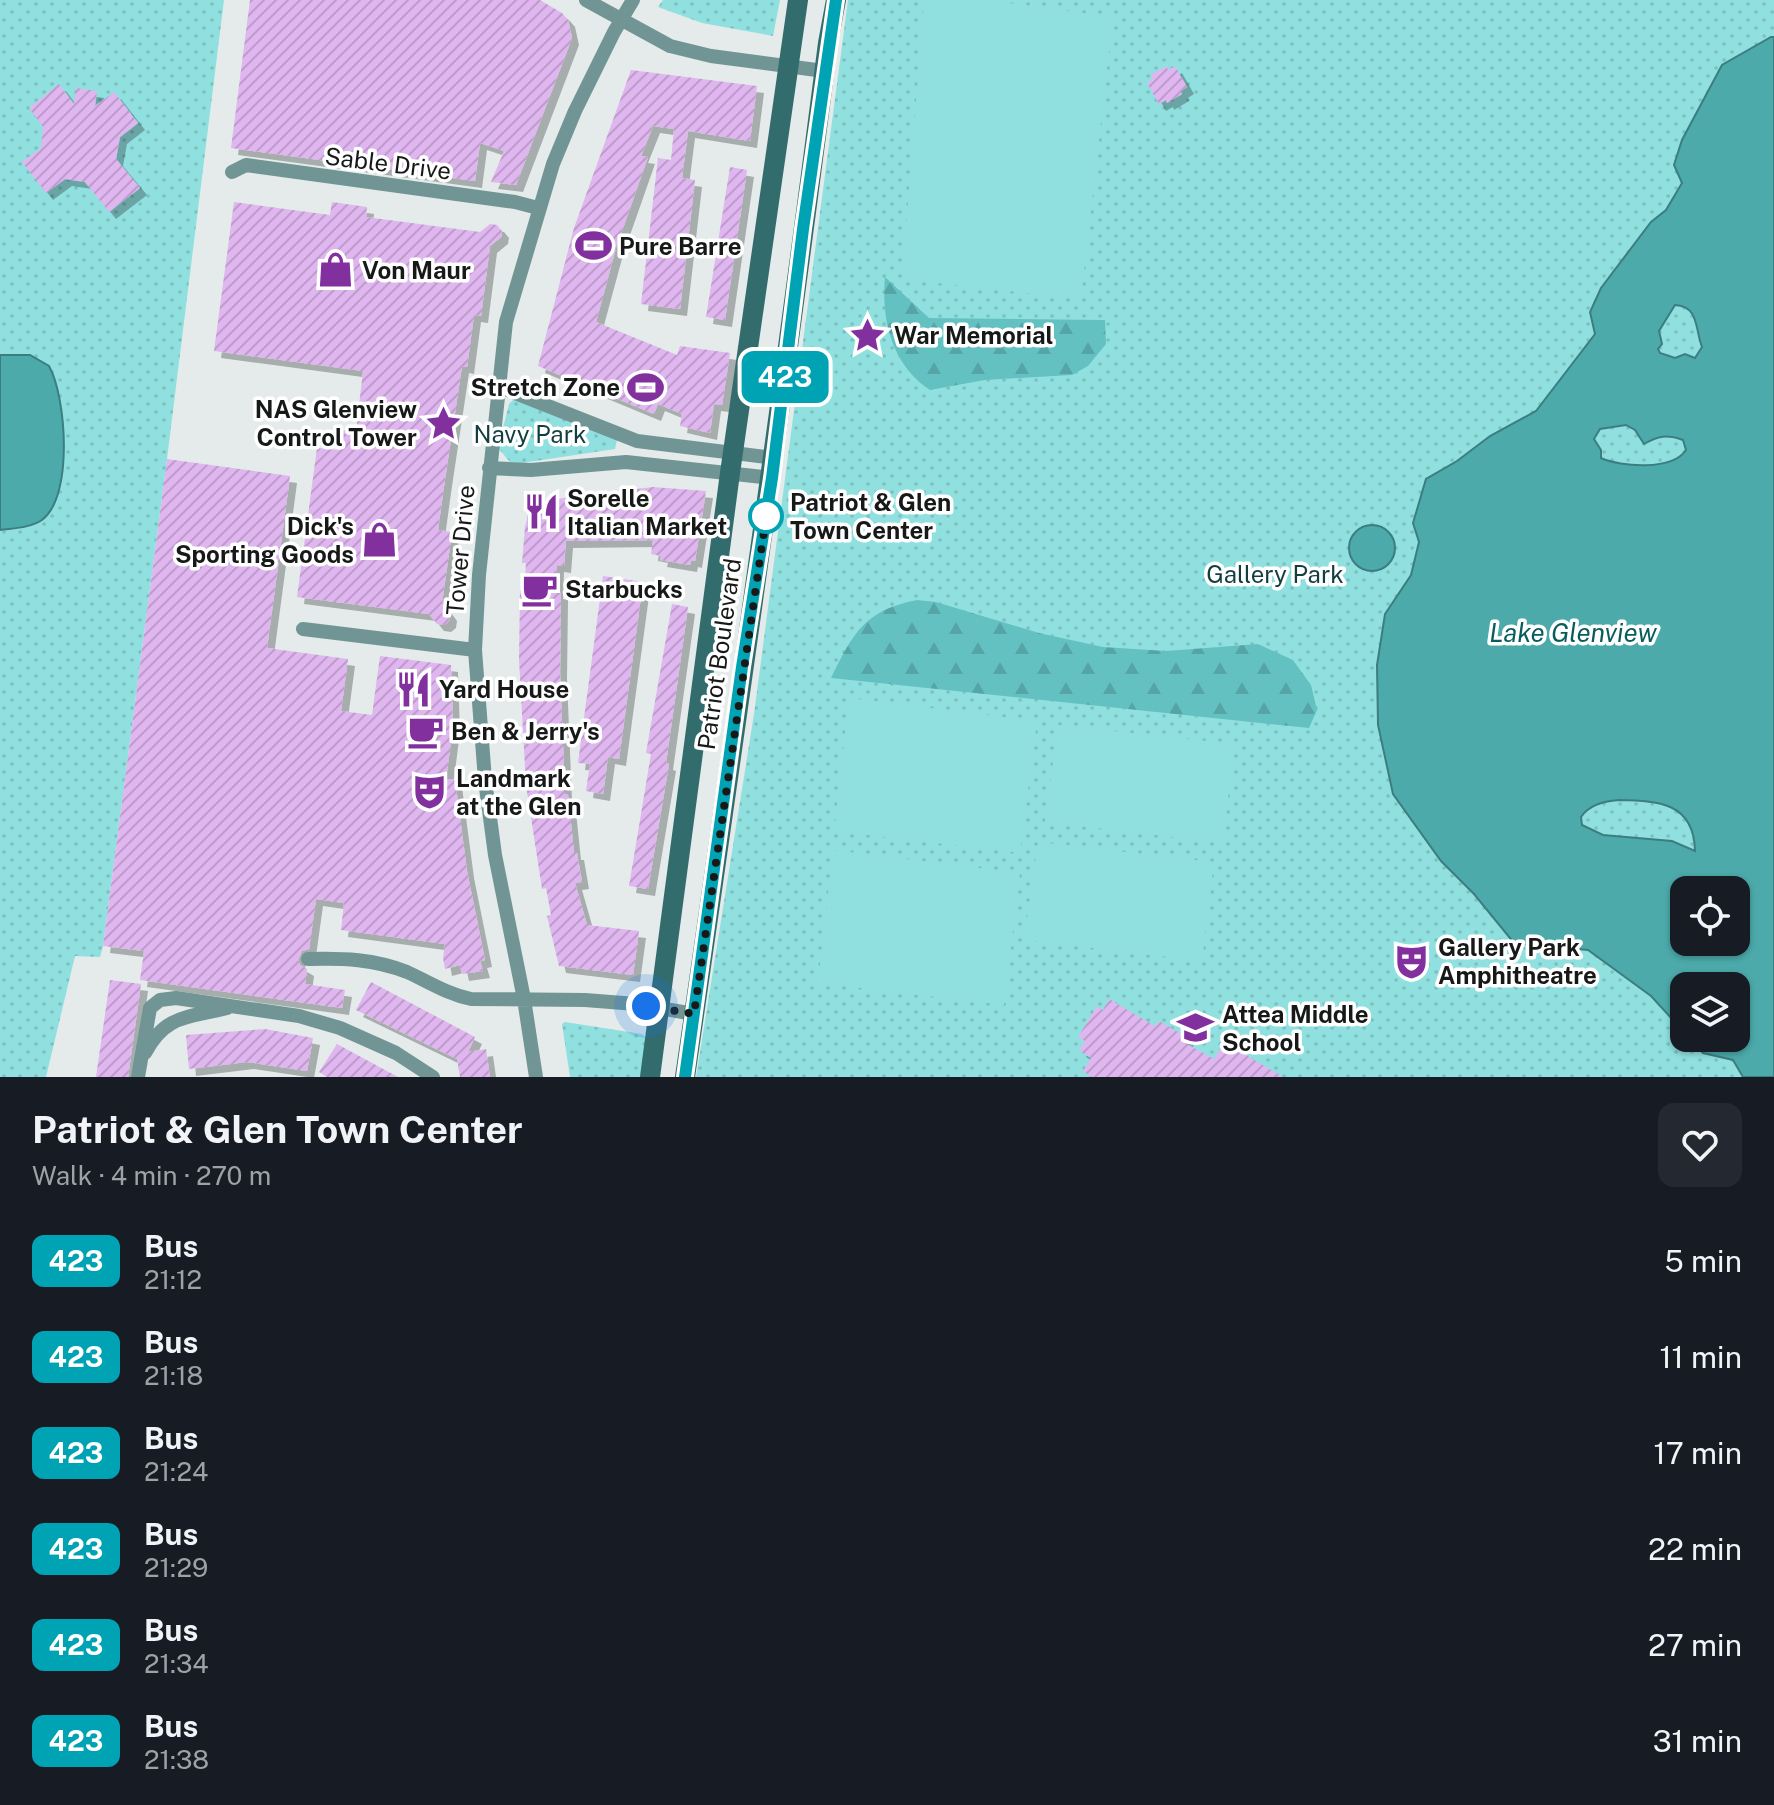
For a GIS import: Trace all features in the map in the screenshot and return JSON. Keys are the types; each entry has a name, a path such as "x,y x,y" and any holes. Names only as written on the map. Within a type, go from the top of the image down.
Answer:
{"main road":[{"name":"Patriot Boulevard","path":"650,1077 798,0"},
{"name":"Patriot Boulevard","path":"685,1077 773,468 824,71 836,0"}],"street":[{"path":"586,0 670,46 711,56 824,71"},
{"name":"Tower Drive","path":"536,1077 495,855 485,780 475,650 489,468 506,322 538,208 575,111 633,0"},
{"name":"Sable Drive","path":"232,172 250,166 515,202 538,208"},
{"path":"500,387 637,441 732,463 773,468"},
{"path":"622,435 623,462"},
{"path":"489,468 531,470 623,462 732,463"},
{"path":"303,629 475,650"},
{"path":"308,959 352,958 381,963 453,995 471,999 585,1000 694,1014"},
{"path":"138,1077 150,1008 160,1000 176,998 299,1016 340,1028 396,1053 433,1077"},
{"path":"140,1061 150,1042 177,1018 235,1006"}],"green space":[{"path":"0,0 224,0 103,946 100,957 75,956 46,1077 0,1077"},
{"path":"663,0 780,0 773,36 702,23 658,7"},
{"name":"Gallery Park","path":"848,0 1774,0 1774,1077 696,1077 754,714"},
{"path":"924,0 987,0 1113,17 1081,299 902,279"},
{"path":"885,277 929,318 1105,320 1106,344 1088,366 1072,375 985,380 930,390 906,368 892,340 885,309"},
{"name":"Navy Park","path":"519,399 617,440 615,449 522,463 510,462 498,448 509,404"},
{"path":"917,600 936,602 1039,633 1103,647 1166,651 1258,644 1293,660 1311,685 1317,710 1309,728 831,678 846,648 863,626 885,610"},
{"path":"849,698 1037,721 1020,853 834,831"},
{"path":"1058,725 1234,744 1223,843 1045,822"},
{"path":"1038,842 1214,862 1202,961 1024,940"},
{"path":"833,850 1020,873 1004,1005 818,983"},
{"path":"562,1024 642,1034 650,1041 644,1077 570,1077"}],"water":[{"name":"Lake Glenview","path":"1774,37 1774,1077 1743,1077 1733,1060 1702,1052 1750,1052 1750,972 1670,972 1670,1017 1651,996 1588,950 1514,943 1474,894 1441,861 1393,794 1378,725 1377,665 1385,614 1411,575 1419,542 1413,523 1426,479 1490,436 1536,411 1595,334 1590,312 1601,288 1651,222 1666,210 1682,183 1674,165 1682,140 1722,65","holes":["1675,305 1688,309 1695,320 1702,347 1695,358 1685,354 1675,358 1660,353 1658,349 1662,344 1659,331","1626,425 1635,430 1644,444 1658,438 1672,437 1683,440 1686,450 1679,457 1658,464 1633,465 1601,458 1601,450 1594,439 1600,429","1619,800 1660,804 1681,814 1693,835 1695,851 1672,841 1603,835 1582,825 1581,817 1588,809"]},
{"path":"0,355 30,355 49,366 60,399 64,445 59,490 52,508 37,523 0,530"},
{"path":"1372,525 1381,526 1388,532 1394,539 1394,557 1388,564 1381,570 1372,571 1363,570 1356,564 1350,557 1349,548 1350,539 1356,532 1363,526"}],"building":[{"path":"250,0 540,0 568,20 572,38 516,185 491,182 504,151 480,143 475,181 231,148"},
{"path":"1166,66 1168,70 1175,66 1187,87 1181,91 1182,94 1159,104 1147,83 1153,79 1150,75"},
{"path":"631,70 757,86 750,141 688,131 682,178 695,180 680,309 641,304 658,158 671,160 674,129 653,126 641,156 648,157 616,248 596,322 677,355 680,346 730,353 722,405 714,404 710,433 680,426 682,414 658,404 654,414 538,366 574,228"},
{"path":"59,84 74,104 76,88 97,91 95,106 114,92 138,123 120,137 116,159 140,188 109,212 85,182 65,179 46,193 22,162 41,148 43,127 29,108"},
{"path":"730,167 747,170 725,320 706,317"},
{"path":"234,202 330,215 332,202 367,207 366,217 480,232 490,224 497,225 502,231 501,237 490,246 481,316 474,315 467,367 462,366 444,486 438,530 452,532 442,603 450,614 449,621 444,625 437,624 429,614 297,597 317,448 340,450 342,430 356,432 363,371 214,351"},
{"path":"167,459 290,476 267,648 348,659 341,711 372,715 380,656 451,665 453,726 446,779 455,780 467,871 485,960 480,961 483,971 462,974 460,965 445,969 445,944 341,930 344,903 316,899 309,949 302,951 298,960 307,969 305,984 345,990 342,1008 140,980 144,951 103,946"},
{"path":"653,487 706,491 695,561 691,560 690,565 660,560 661,556 651,554 653,540 566,541 564,566 557,565 556,592 561,593 560,672 565,794 568,795 574,853 577,853 582,882 575,883 587,925 639,931 633,975 559,966 547,916 551,915 546,888 542,889 526,785 519,659 520,590 524,590 526,563 522,563 525,527 528,515 536,504"},
{"path":"603,576 643,582 619,759 608,757 603,794 586,791 590,764 578,763"},
{"path":"672,604 688,607 666,763 669,764 648,889 629,886 651,754 646,753"},
{"path":"110,980 141,984 128,1077 96,1077"},
{"path":"371,982 475,1037 468,1052 486,1049 490,1077 460,1077 457,1059 356,1010"},
{"path":"1109,999 1155,1026 1159,1021 1187,1037 1185,1043 1214,1059 1224,1042 1283,1077 1092,1077 1083,1071 1091,1058 1079,1050 1085,1041 1078,1037 1097,1006 1103,1010"},
{"path":"265,1029 313,1038 307,1071 247,1062 189,1069 186,1035"},
{"path":"337,1044 398,1077 327,1077 319,1072"}],"bus line":[{"name":"423","path":"685,1077 742,667 772,478 836,0"}],"place":[{"name":"Pure Barre","path":"593,246"},
{"name":"Von Maur","path":"336,270"},
{"name":"War Memorial","path":"868,335"},
{"name":"Stretch Zone","path":"646,387"},
{"name":"NAS Glenview Control Tower","path":"443,423"},
{"name":"Sorelle Italian Market","path":"541,512"},
{"name":"Patriot & Glen Town Center","path":"766,516"},
{"name":"Dick's Sporting Goods","path":"380,540"},
{"name":"Starbucks","path":"539,589"},
{"name":"Yard House","path":"413,689"},
{"name":"Ben & Jerry's","path":"425,731"},
{"name":"Landmark at the Glen","path":"430,792"},
{"name":"Gallery Park Amphitheatre","path":"1412,961"},
{"name":"Attea Middle School","path":"1196,1028"}],"route":[{"path":"646,1006 694,1014 768,504 766,516"}]}
